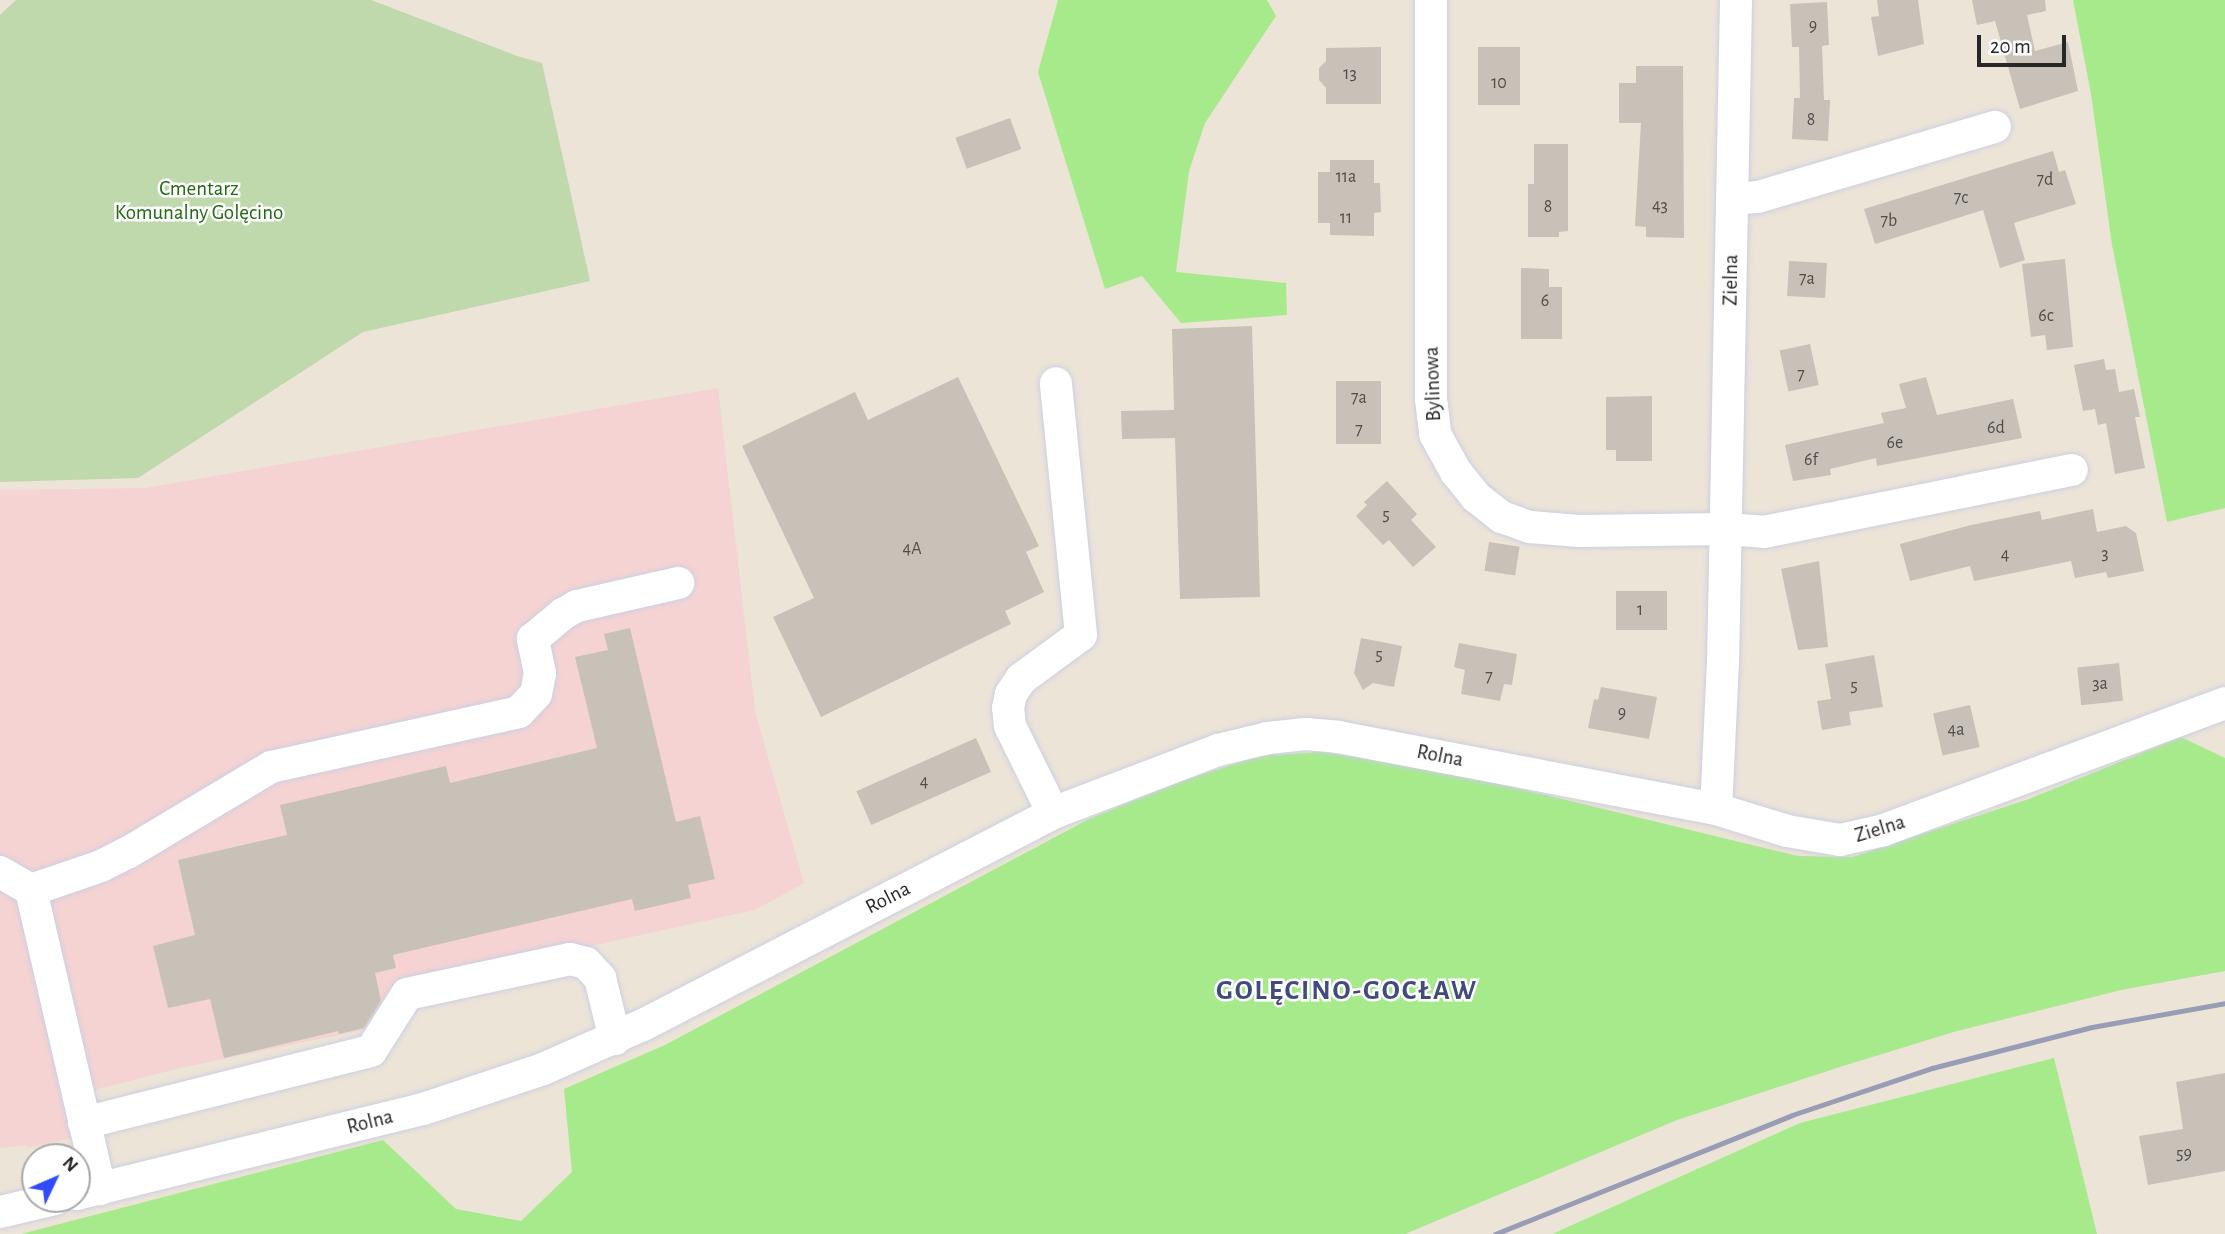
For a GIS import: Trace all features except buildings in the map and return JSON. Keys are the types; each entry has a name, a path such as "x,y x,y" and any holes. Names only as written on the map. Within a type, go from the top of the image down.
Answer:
{"street":[{"name":"Bylinowa","path":"1431,0 1431,399 1435,434 1456,472 1476,497 1502,517 1530,527 1579,531 1725,529"},
{"name":"Zielna","path":"1736,0 1716,809 1787,831 1840,840 1884,830 2225,703"},
{"path":"1733,199 1758,197 1995,127"},
{"path":"1053,813 1010,726 1008,708 1011,694 1021,679 1081,635 1056,383"},
{"path":"1725,529 1764,532 2072,470"},
{"path":"32,890 101,866 129,852 271,767 519,712 536,694 540,673 533,639 563,614 577,606 678,583"},
{"name":"Rolna","path":"91,1190 474,1094 615,1039 1053,813 1218,750 1268,738 1306,734 1351,739 1716,809"},
{"path":"0,872 32,890 84,1123 85,1143"},
{"path":"84,1123 371,1051 407,994 570,959 586,963 600,978 615,1039"},
{"path":"0,1212 21,1207"}],"shaded area":[{"path":"718,388 755,711 804,883 755,910 398,988 406,1021 180,1068 64,1098 71,1138 0,1148 0,490 146,488"}],"green space":[{"name":"Cmentarz Komunalny Golęcino","path":"16,0 371,0 542,63 590,281 363,332 138,478 0,482 0,15"},
{"path":"1058,0 1267,0 1276,16 1205,123 1189,171 1176,272 1286,283 1287,315 1181,323 1142,276 1105,289 1038,72"},
{"path":"2073,0 2225,0 2225,508 2167,522 2112,245 2091,94"},
{"path":"2181,737 2225,758 2225,971 2121,990 1957,1031 1843,1066 1677,1120 1405,1234 21,1234 383,1140 456,1209 521,1221 572,1172 564,1089 665,1045 1089,819 1181,781 1260,756 1321,752 1434,768 1798,856 1852,857 2029,799"},
{"path":"2054,1058 2097,1234 1552,1234 1800,1123"}],"railway":[{"path":"1495,1234 1792,1115 1932,1068 2092,1027 2225,1003"}],"district":[{"name":"GOLĘCINO-GOCŁAW","path":"1347,991"}]}
